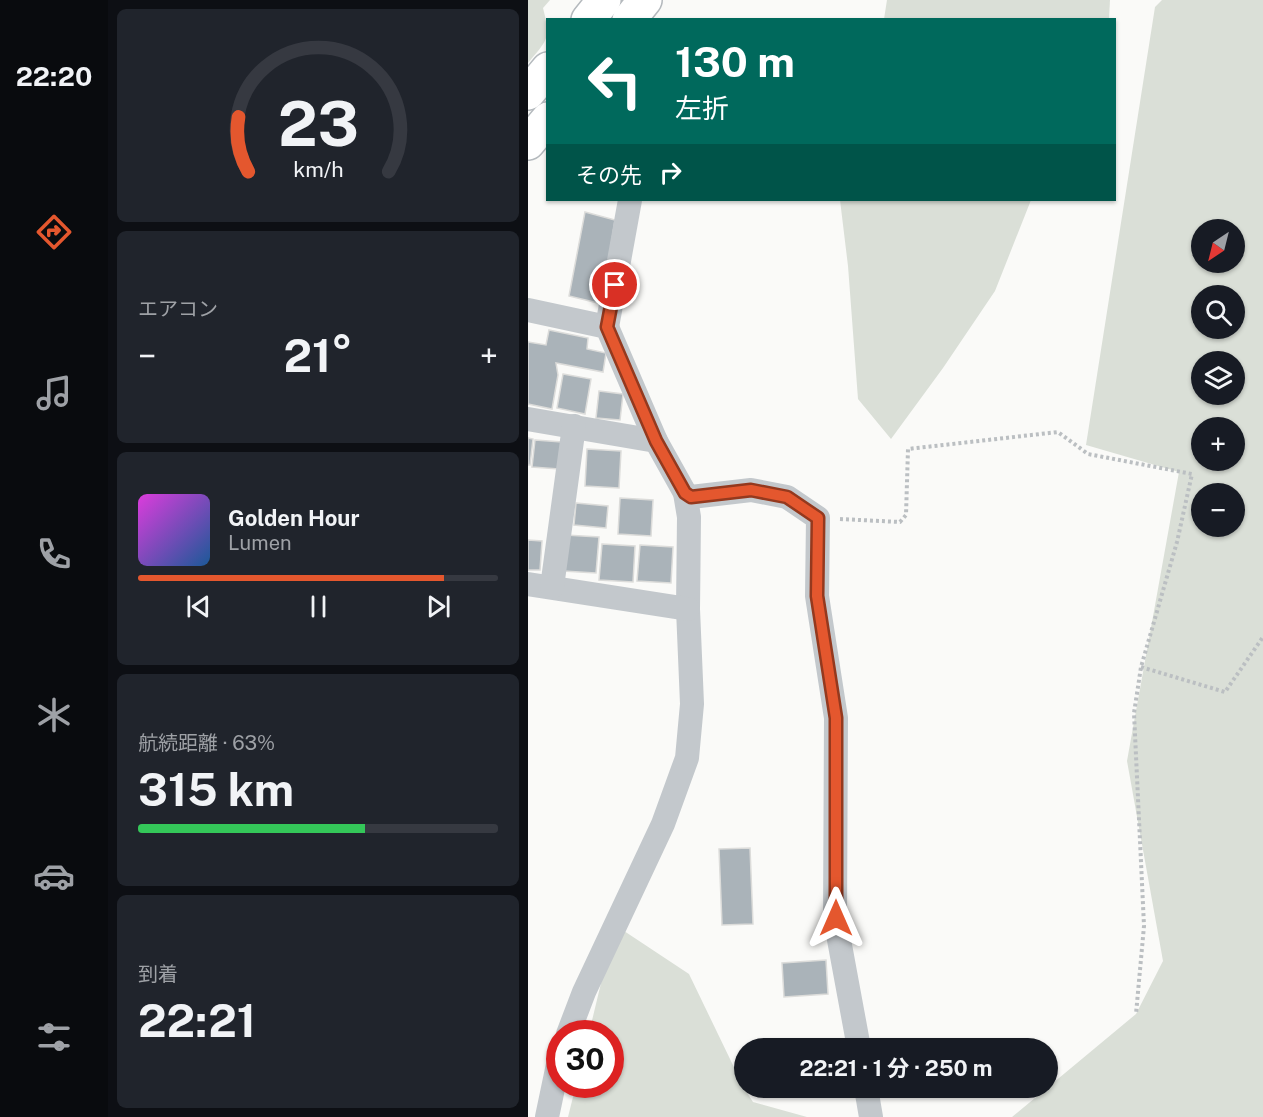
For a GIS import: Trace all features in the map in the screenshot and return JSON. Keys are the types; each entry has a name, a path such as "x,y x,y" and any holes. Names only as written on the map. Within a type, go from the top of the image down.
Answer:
{"highway":[{"path":"590,18 604,0"},
{"path":"631,18 645,0"},
{"path":"528,93 546,71"},
{"path":"528,143 546,121"}],"street":[{"path":"573,1020 584,992 663,824 687,758 692,704 688,609 689,517 685,493 656,441 607,327 630,201"},
{"path":"528,310 607,327"},
{"path":"528,419 656,441"},
{"path":"552,587 574,426"},
{"path":"685,493 691,497 751,490 787,497 818,518 817,596 836,718 836,918 857,1038"},
{"path":"528,584 688,609"},
{"path":"547,1117 551,1098"},
{"path":"868,1098 871,1117"}],"path":[{"path":"818,518 900,522 906,515 908,449 1058,432 1088,454 1192,474 1177,542 1141,667 1134,713 1144,926 1136,1014"},
{"path":"1141,667 1225,692 1263,638"}],"shaded area":[{"path":"528,0 550,0 543,8 546,38 528,63"},
{"path":"887,0 1110,0 1109,18 884,18"},
{"path":"1162,0 1263,0 1263,1117 1012,1117 1035,1098 1058,1098 1058,1079 1136,1014 1163,961 1127,761 1179,472 1086,445 1155,7"},
{"path":"840,201 1031,201 995,291 891,439 858,399 848,266"},
{"path":"615,925 689,974 734,1067 734,1098 750,1098 753,1102 807,1117 568,1117 573,1098 624,1098 624,1020 592,1020"}],"building":[{"path":"585,212 615,220 602,304 569,296"},
{"path":"549,330 588,338 587,349 606,353 603,372 556,363 558,375 552,409 528,404 528,342 546,345"},
{"path":"563,374 591,379 585,414 557,408"},
{"path":"599,391 623,394 620,420 596,418"},
{"path":"528,438 533,439 530,465 528,465"},
{"path":"535,440 562,442 559,469 532,467"},
{"path":"587,449 621,451 619,488 585,486"},
{"path":"620,498 653,500 651,536 618,534"},
{"path":"576,503 608,506 606,528 574,525"},
{"path":"565,535 599,537 596,573 563,571"},
{"path":"528,540 542,541 540,570 528,570"},
{"path":"602,544 635,546 633,582 599,580"},
{"path":"640,545 673,547 671,583 637,581"},
{"path":"750,848 753,924 722,925 719,849"},
{"path":"826,960 828,994 784,997 782,963"}],"route":[{"path":"615,285 607,327 656,441 685,493 691,497 751,490 787,497 818,518 817,596 836,718 836,918"}]}
